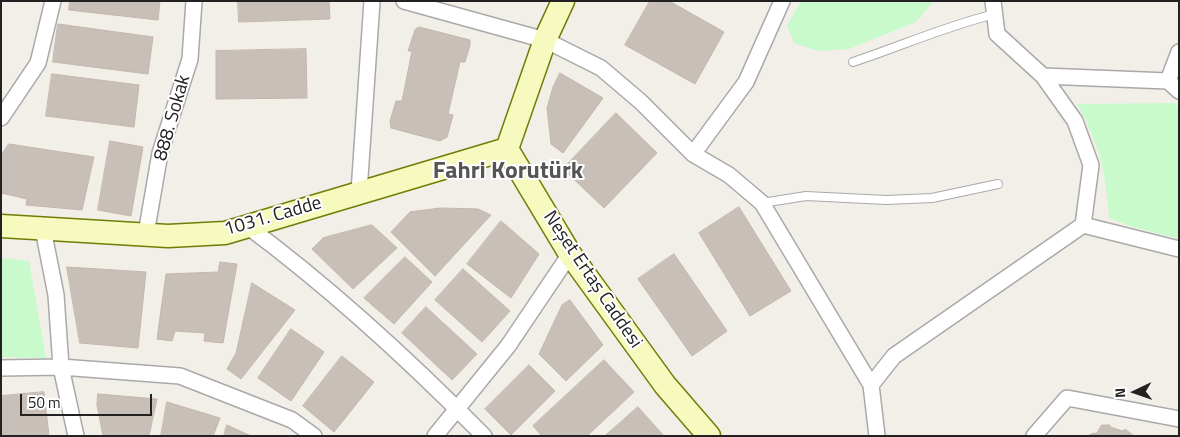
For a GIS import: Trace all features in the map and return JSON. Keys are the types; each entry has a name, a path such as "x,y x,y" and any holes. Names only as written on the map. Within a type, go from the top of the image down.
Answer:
{"street":[{"path":"1,118 38,63 53,1"},
{"name":"888. Sokak","path":"146,234 160,153 190,59 194,1"},
{"path":"359,192 372,1"},
{"path":"404,1 545,40 601,68 641,102 693,154 730,175 762,203 871,385 878,436"},
{"path":"507,149 545,40 563,1"},
{"path":"693,154 746,82 782,1"},
{"path":"871,385 894,356 1083,225 1091,165 1075,121 1043,76 997,34 994,7"},
{"path":"1043,76 1174,86 1179,52"},
{"name":"1031. Cadde","path":"1,226 168,236 225,233 507,149"},
{"name":"Neşet Ertaş Caddesi","path":"507,149 570,254 665,385 709,436"},
{"path":"1083,225 1179,250"},
{"path":"247,226 302,267 423,374 484,436"},
{"path":"43,228 56,295 61,367 76,436"},
{"path":"435,436 508,346 570,254"},
{"path":"1,368 61,367 180,376 292,420 314,436"},
{"path":"1034,436 1067,398 1179,419"}],"lane":[{"path":"853,62 909,44 994,7"},
{"path":"762,203 806,196 886,200 932,198 998,184"}],"green space":[{"path":"801,1 934,1 916,22 849,49 818,51 794,43 787,26"},
{"path":"1174,103 1179,107 1179,239 1133,227 1109,218 1104,173 1091,133 1077,104"},
{"path":"1,258 29,261 46,358 1,357"}],"building":[{"path":"70,1 160,1 158,20 69,10"},
{"path":"238,1 329,1 330,19 239,22"},
{"path":"650,1 669,1 724,32 695,84 625,45"},
{"path":"58,24 153,37 148,74 53,62"},
{"path":"419,27 470,40 465,62 460,62 448,114 453,115 447,137 440,141 391,128 390,121 396,101 402,101 412,51 408,51 415,30"},
{"path":"306,49 307,98 216,99 216,51"},
{"path":"560,73 603,98 563,153 551,144 547,108 553,87"},
{"path":"52,74 139,85 134,127 46,116"},
{"path":"616,113 657,153 604,208 563,169"},
{"path":"110,141 143,147 131,216 98,210"},
{"path":"9,144 94,157 82,210 26,205 27,199 1,193 1,155"},
{"path":"739,207 791,291 750,316 699,233"},
{"path":"441,208 478,209 491,215 435,276 391,232 410,212"},
{"path":"501,221 539,254 511,298 467,264"},
{"path":"372,225 397,248 353,289 312,249 323,238"},
{"path":"674,254 727,331 692,356 638,279"},
{"path":"405,257 432,282 394,324 364,298"},
{"path":"220,262 237,264 223,343 204,341 205,333 175,331 172,341 157,339 166,274 218,272"},
{"path":"67,267 146,272 138,348 80,343"},
{"path":"463,269 510,311 482,342 435,300"},
{"path":"252,283 295,310 241,379 227,369 236,353"},
{"path":"570,300 603,345 566,381 539,354 562,305"},
{"path":"426,307 477,354 452,380 402,333"},
{"path":"291,329 324,352 291,401 258,378"},
{"path":"342,356 374,382 334,432 303,406"},
{"path":"604,360 634,392 587,436 542,436 533,426"},
{"path":"529,365 555,391 511,435 485,409"},
{"path":"44,392 49,436 1,436 1,396"},
{"path":"98,394 157,399 149,436 103,436 97,405"},
{"path":"167,402 220,418 213,436 161,436"},
{"path":"638,407 664,436 605,436"},
{"path":"227,425 251,436 224,436"},
{"path":"1102,425 1110,425 1110,427 1123,431 1125,429 1134,436 1087,436 1096,434"}],"district":[{"name":"Fahri Korutürk","path":"508,172"}]}
